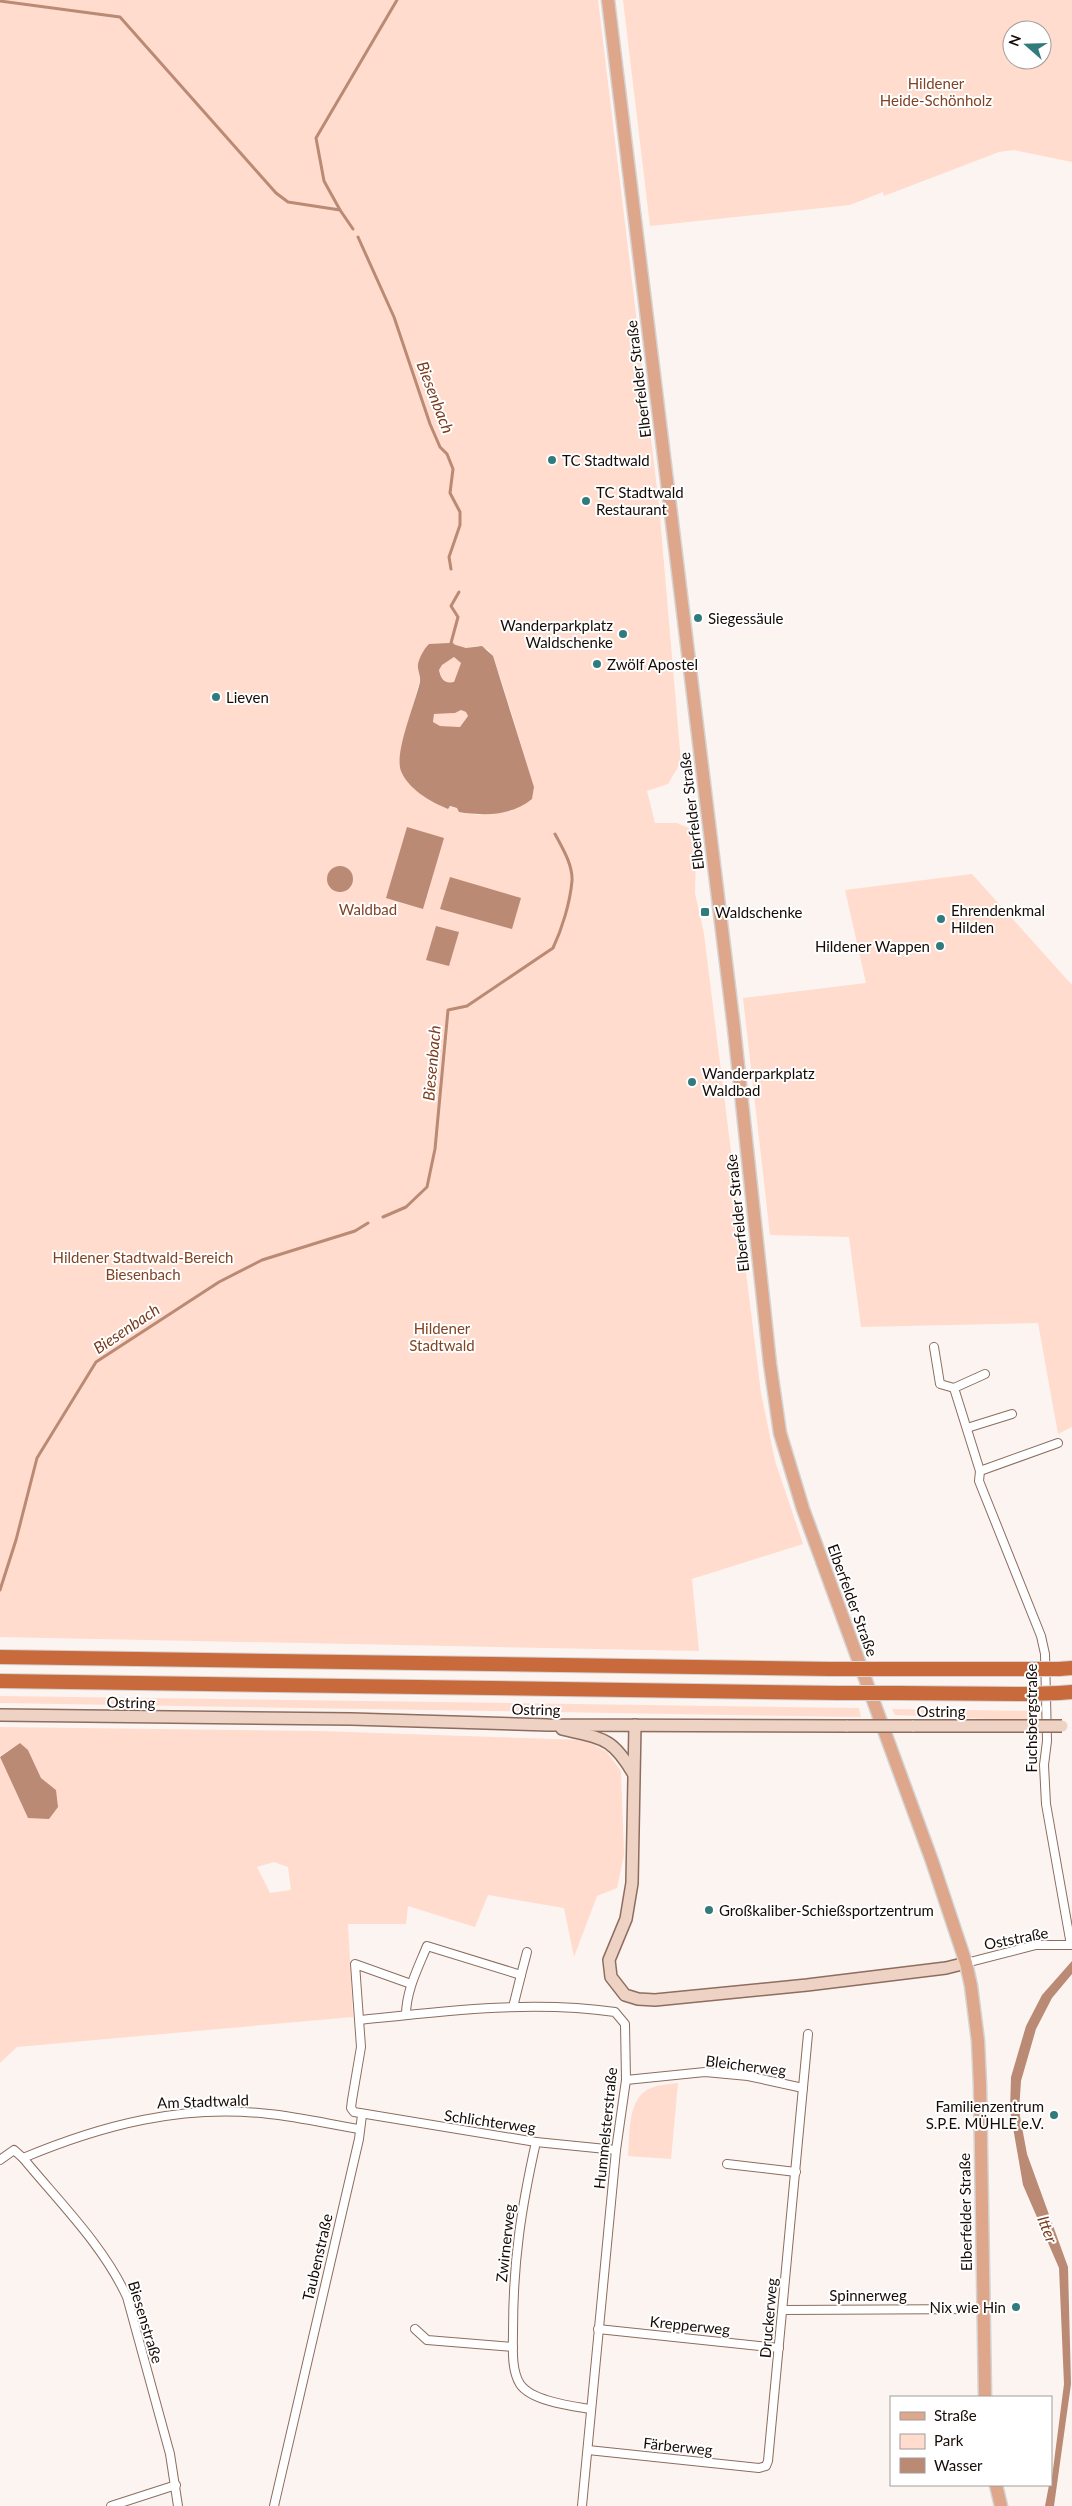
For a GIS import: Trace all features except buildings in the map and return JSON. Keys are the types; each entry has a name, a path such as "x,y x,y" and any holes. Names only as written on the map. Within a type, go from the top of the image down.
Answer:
{"highway":[{"path":"0,1657 830,1669 1066,1668"},
{"path":"0,1681 838,1693 1065,1693"}],"main road":[{"name":"Elberfelder Straße","path":"608,0 734,1028 768,1345 780,1433 803,1509 932,1861 966,1963 971,1986 978,2041 985,2396"},
{"name":"Ostring","path":"0,1715 359,1720 548,1725 1067,1725"},
{"path":"548,1725 594,1736 607,1742 620,1751 634,1774"},
{"path":"635,1725 632,1884 626,1919 609,1960 611,1977 625,1995 638,1999 655,2000 704,1996 854,1980 946,1968 966,1963"},
{"path":"996,2486 1001,2506"}],"street":[{"name":"Fuchsbergstraße","path":"934,1347 940,1384 954,1388 980,1471 979,1481 1042,1636 1046,1654 1047,1741 1044,1764 1046,1804 1071,1945"},
{"path":"954,1388 985,1374"},
{"path":"967,1428 1012,1414"},
{"path":"980,1471 1058,1444"},
{"name":"Oststraße","path":"966,1963 1036,1945 1071,1945"},
{"path":"406,2015 406,2003 427,1946 521,1975"},
{"path":"513,2007 527,1952"},
{"path":"362,2115 354,2112 351,2108 359,2064 360,2020 355,1964 412,1984"},
{"name":"Hummelsterstraße","path":"360,2020 513,2007 615,2012 625,2024 626,2080 616,2150 582,2506"},
{"name":"Druckerweg","path":"766,2466 780,2348 808,2034"},
{"name":"Bleicherweg","path":"626,2080 705,2072 748,2076 803,2088"},
{"name":"Am Stadtwald","path":"23,2158 103,2128 148,2117 185,2113 269,2114 359,2129"},
{"name":"Taubenstraße","path":"274,2506 359,2139 362,2115"},
{"name":"Schlichterweg","path":"362,2115 536,2142 616,2150"},
{"name":"Zwirnerweg","path":"536,2142 520,2211 516,2242 513,2348 515,2368 520,2384 529,2393 553,2402 590,2409"},
{"name":"Biesenstraße","path":"0,2160 14,2150 23,2158 102,2253 116,2273 127,2297 170,2454 178,2506"},
{"path":"727,2164 796,2172"},
{"name":"Spinnerweg","path":"783,2310 983,2309"},
{"path":"415,2329 426,2340 513,2348"},
{"name":"Krepperweg","path":"598,2330 780,2348"},
{"name":"Färberweg","path":"588,2450 759,2468 766,2466"},
{"path":"112,2506 176,2485"}],"green space":[{"name":"Hildener Stadtwald","path":"0,0 598,0 659,505 681,762 668,784 647,791 655,823 677,823 689,828 696,851 695,893 704,934 761,1393 775,1461 803,1544 692,1579 699,1651 0,1637","holes":["429,644 467,648 478,646 489,650 500,676 534,787 532,799 511,811 477,815 457,808 439,805 408,783 401,750 420,680 418,668"]},
{"name":"Hildener Heide-Schönholz","path":"623,0 1072,0 1072,162 1014,150 999,152 884,196 883,192 850,205 650,226"},
{"path":"454,657 461,663 454,682 448,682 442,678 439,670 442,665"},
{"path":"461,710 467,712 468,716 460,727 440,726 433,722 434,714 455,713"},
{"path":"972,874 1072,985 1072,1427 1058,1434 1038,1323 861,1327 849,1237 770,1235 743,998 866,983 845,890"},
{"path":"0,1696 859,1708 861,1717 0,1703"},
{"path":"892,1709 1038,1711 1039,1721 895,1715"},
{"path":"0,1727 318,1731 585,1740 607,1752 621,1771 624,1855 617,1888 597,1896 574,1957 564,1908 488,1895 475,1927 408,1906 406,1924 348,1924 353,2017 17,2047 0,2063 0,1757 28,1818 56,1790 41,1778 28,1750 20,1743 0,1756","holes":["274,1862 288,1867 291,1890 270,1893 257,1867"]},
{"path":"678,2083 671,2159 628,2156 631,2117 638,2099 651,2088"}],"water":[{"path":"449,643 466,648 482,646 493,656 534,787 532,799 524,805 507,812 478,814 459,812 457,808 450,806 448,809 434,803 414,789 404,778 401,771 400,753 420,682 418,664 422,653 429,644","holes":["454,657 461,663 454,682 448,682 442,678 439,670 442,665","461,710 466,712 468,716 460,727 440,726 433,722 434,714 455,713"]},
{"path":"407,827 444,838 423,909 386,898"},
{"path":"340,866 349,870 353,879 349,888 340,892 331,888 327,879 331,870"},
{"path":"450,877 521,898 512,929 440,909"},
{"path":"436,926 459,932 449,966 426,960"},
{"path":"20,1743 28,1750 41,1778 56,1790 58,1807 49,1819 28,1818 0,1757"},
{"name":"Itter","path":"1072,1961 1072,1974 1052,1998 1036,2029 1021,2081 1019,2111 1027,2154 1068,2267 1071,2384 1054,2506 1045,2506 1049,2486 1052,2486 1064,2384 1059,2268 1023,2185 1010,2110 1011,2077 1026,2026 1042,1995"}],"waterway":[{"name":"Biesenbach","path":"353,229 324,181 316,138 397,0"},
{"path":"0,1 120,17 276,193 288,202 340,210"},
{"name":"Biesenbach","path":"358,237 394,317 430,424 440,447 447,454 453,469 450,493 460,512 460,525 449,557 451,569"},
{"name":"Biesenbach","path":"453,645 451,643 458,617 451,606 459,592"},
{"name":"Biesenbach","path":"383,1217 406,1207 427,1187 435,1149 448,1010 467,1006 553,948 565,916 572,881 569,863 555,834"},
{"name":"Biesenbach","path":"0,1590 16,1540 37,1458 96,1362 219,1282 262,1260 355,1231 368,1223"}],"place":[{"name":"TC Stadtwald","path":"552,460"},
{"name":"TC Stadtwald Restaurant","path":"586,501"},
{"name":"Siegessäule","path":"698,618"},
{"name":"Wanderparkplatz Waldschenke","path":"623,634"},
{"name":"Zwölf Apostel","path":"597,664"},
{"name":"Lieven","path":"216,697"},
{"name":"Waldschenke","path":"705,912"},
{"name":"Ehrendenkmal Hilden","path":"941,919"},
{"name":"Hildener Wappen","path":"940,946"},
{"name":"Wanderparkplatz Waldbad","path":"692,1082"},
{"name":"Großkaliber-Schießsportzentrum","path":"709,1910"},
{"name":"Familienzentrum S.P.E. MÜHLE e.V.","path":"1054,2115"},
{"name":"Nix wie Hin","path":"1016,2307"}],"park label":[{"name":"Waldbad","path":"368,909"},
{"name":"Hildener Stadtwald-Bereich Biesenbach","path":"143,1266"}]}
